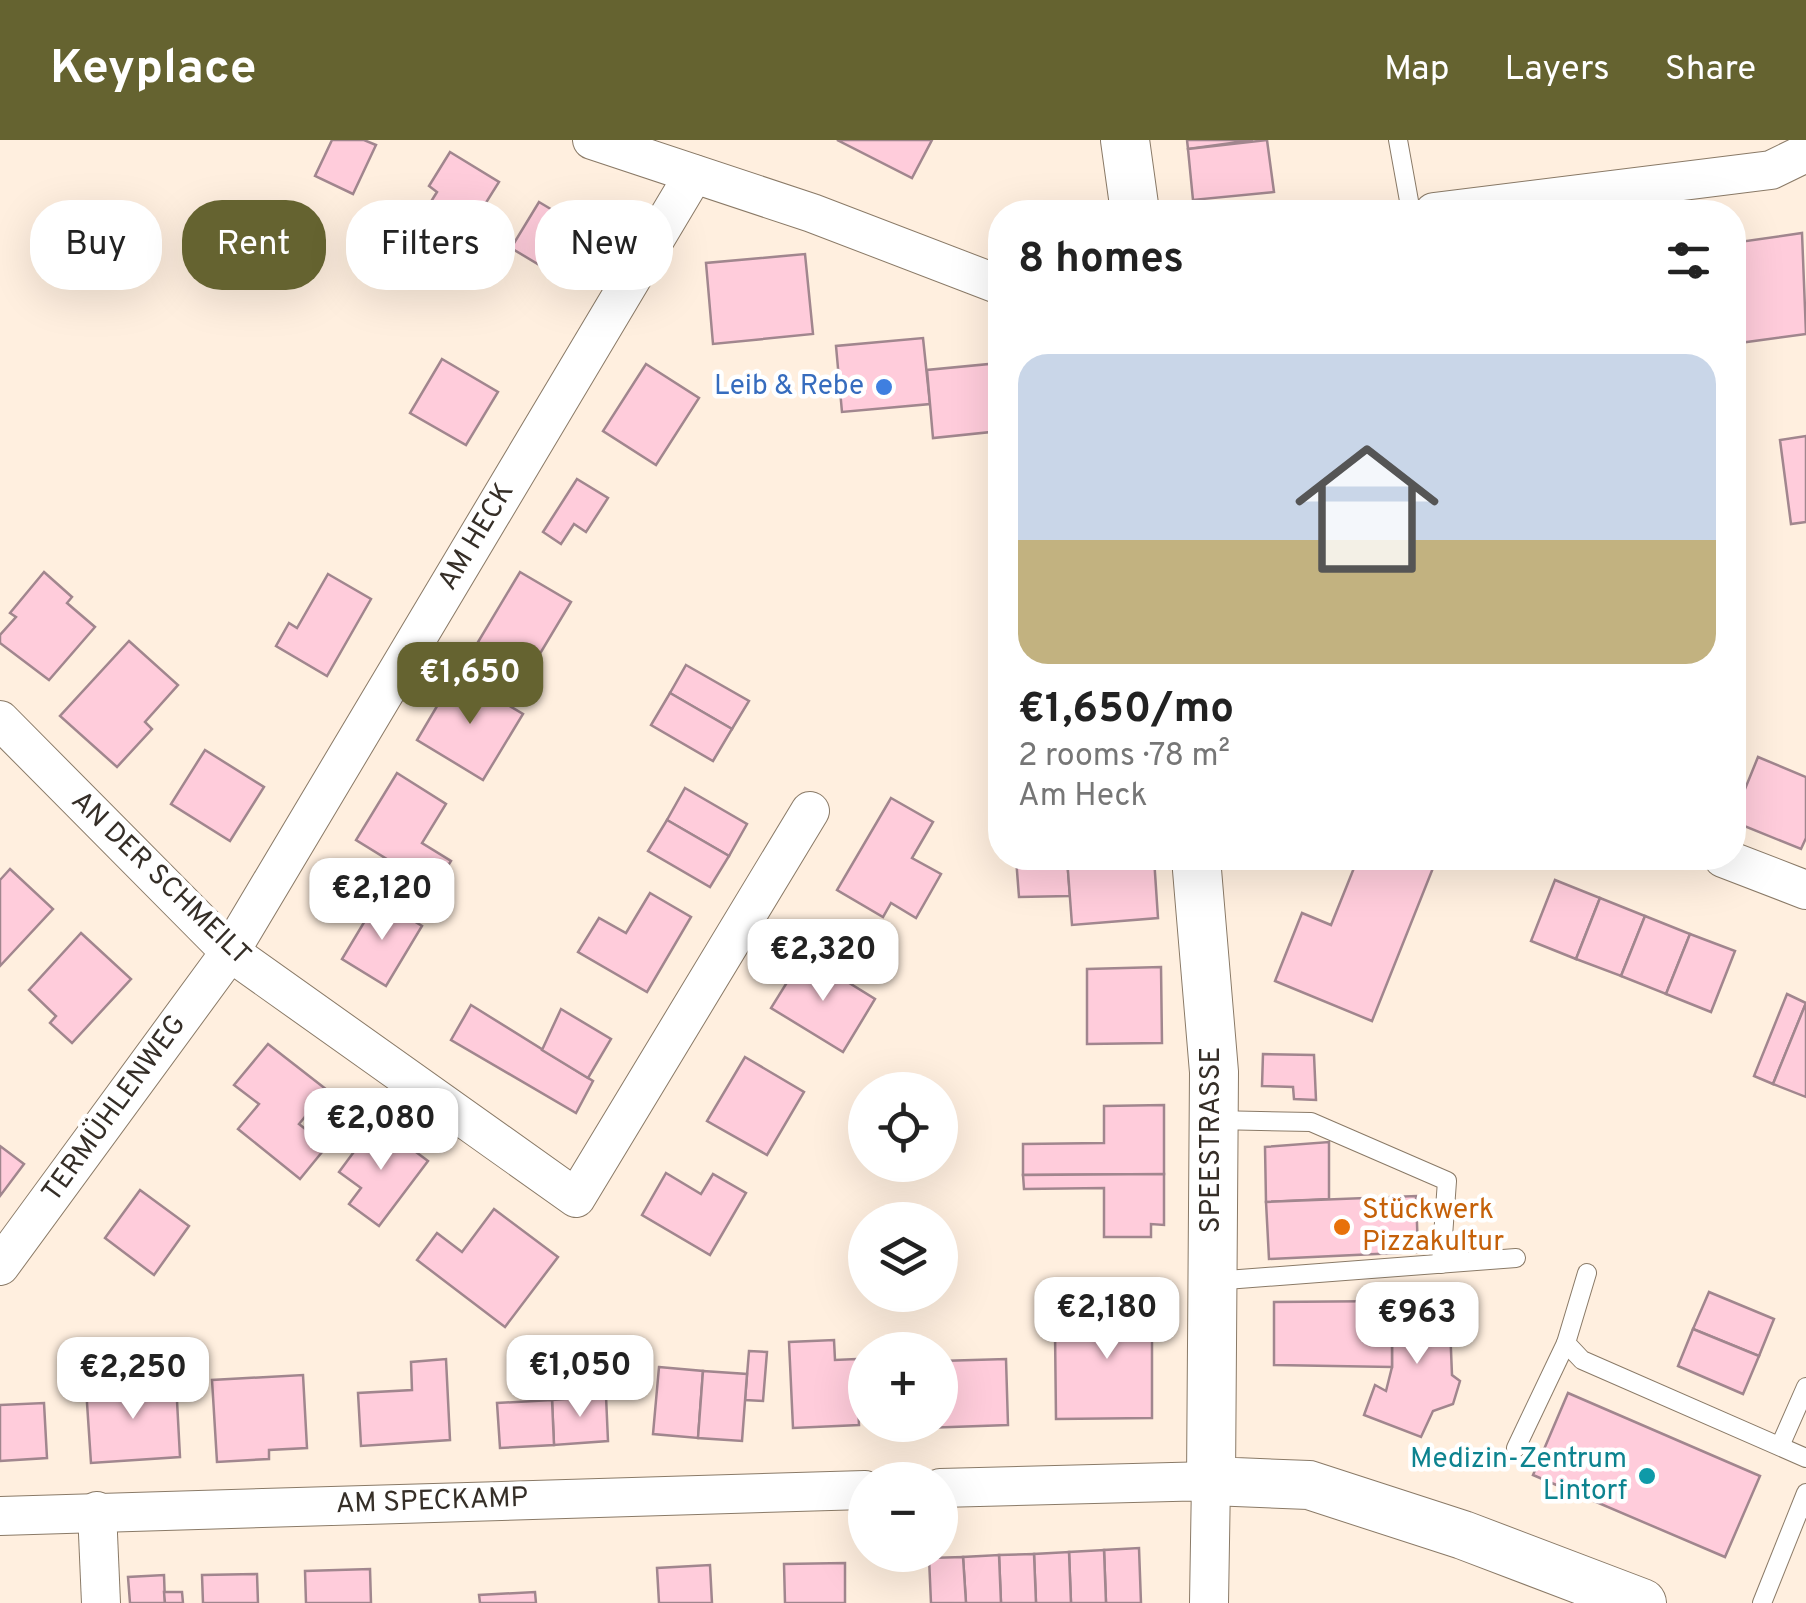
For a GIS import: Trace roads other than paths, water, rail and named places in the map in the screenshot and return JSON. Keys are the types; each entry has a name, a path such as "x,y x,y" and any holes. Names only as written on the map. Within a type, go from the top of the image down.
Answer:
{"street":[{"path":"592,140 812,213 988,280"},
{"path":"1125,140 1133,200"},
{"path":"1634,200 1771,170 1806,153"},
{"name":"AM HECK","path":"230,952 694,174"},
{"name":"AN DER SCHMEILT","path":"0,720 230,952 576,1198 810,811"},
{"path":"1746,867 1806,890"},
{"name":"SPEESTRASSE","path":"1197,870 1214,1120 1209,1603"},
{"name":"TERMÜHLENWEG","path":"0,1266 230,952"},
{"path":"958,1487 1211,1480 1309,1484 1464,1534 1642,1603"},
{"name":"AM SPECKAMP","path":"0,1516 848,1490"},
{"path":"97,1511 101,1603"}],"lane":[{"path":"1398,140 1409,200"},
{"path":"1214,1120 1312,1122 1446,1181 1442,1264"},
{"path":"1213,1281 1516,1258"},
{"path":"1516,1448 1566,1342 1587,1272"},
{"path":"1566,1342 1582,1360 1806,1458"},
{"path":"1780,1446 1806,1387"},
{"path":"1762,1603 1806,1493"}],"place":[{"name":"Leib & Rebe","path":"884,387"},
{"name":"Stückwerk Pizzakultur","path":"1342,1227"},
{"name":"Medizin-Zentrum Lintorf","path":"1647,1476"}]}
